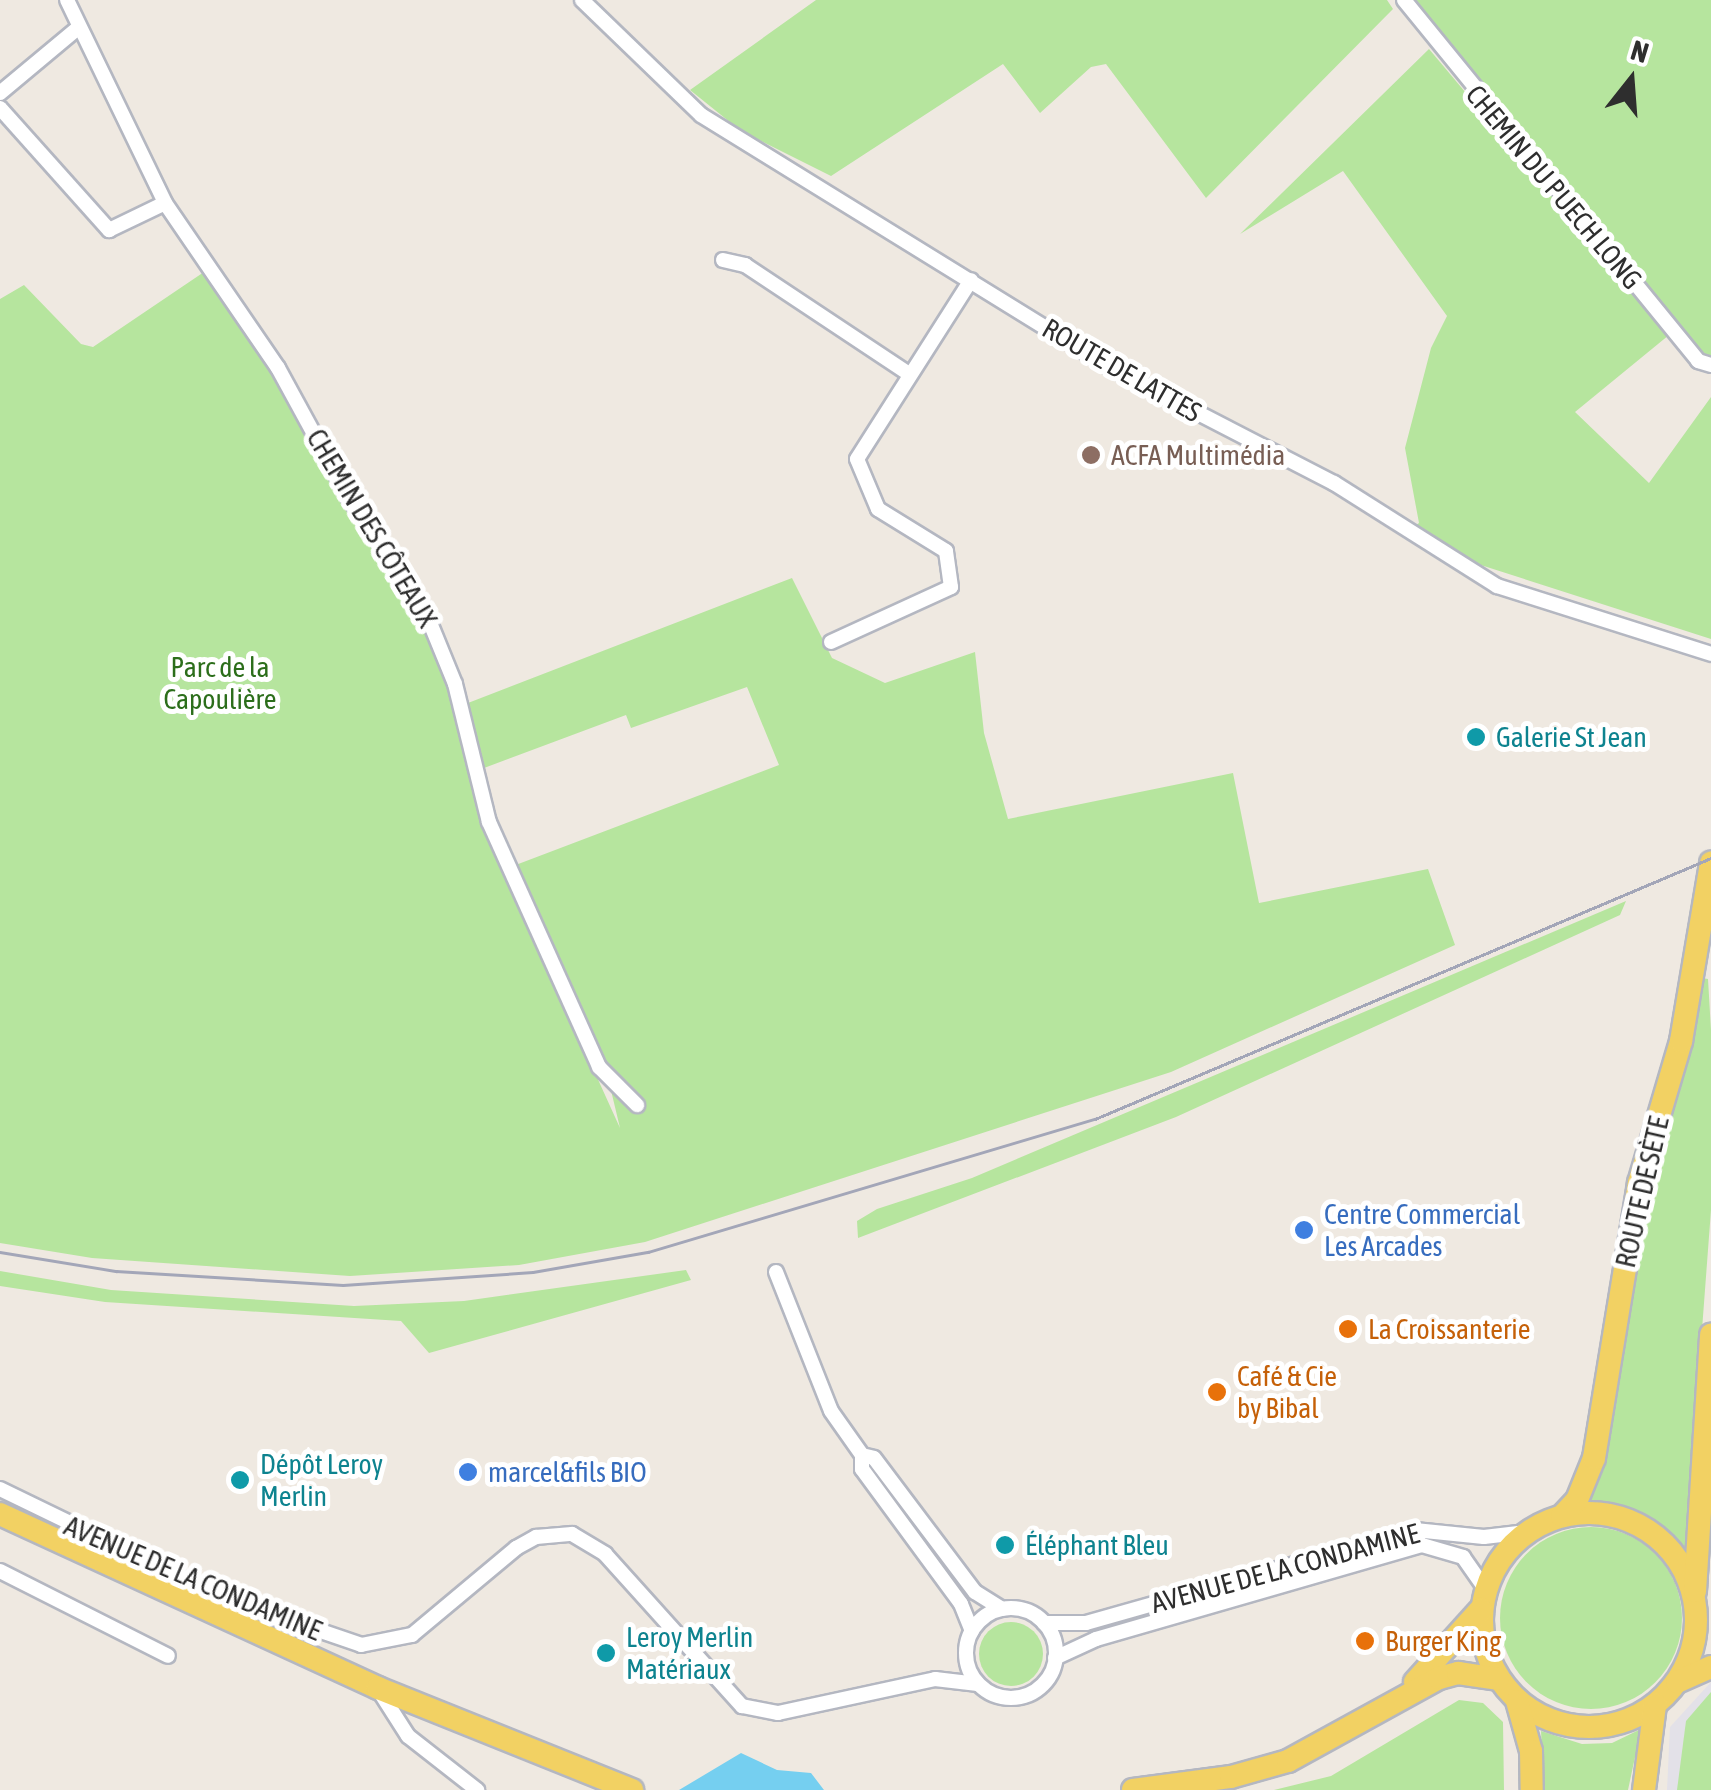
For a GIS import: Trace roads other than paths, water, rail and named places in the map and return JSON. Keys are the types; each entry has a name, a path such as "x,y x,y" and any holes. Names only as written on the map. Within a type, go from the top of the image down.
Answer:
{"main road":[{"name":"ROUTE DE SÈTE","path":"1562,1516 1577,1500 1594,1458 1639,1183 1689,1005 1711,862"},
{"path":"1483,1599 1487,1657 1498,1679 1518,1702 1542,1718 1586,1727 1629,1720 1655,1706 1677,1682 1689,1660 1700,1613 1711,1334"},
{"path":"0,1514 378,1688 632,1790"},
{"path":"1406,1691 1483,1599 1501,1557 1527,1532 1562,1516 1620,1517 1646,1529 1676,1560 1700,1613"},
{"path":"1677,1682 1711,1667"},
{"path":"1133,1790 1231,1777 1288,1761 1406,1691 1458,1673 1498,1679"},
{"path":"1518,1702 1531,1751 1532,1790"},
{"path":"1644,1790 1655,1706"}],"street":[{"name":"CHEMIN DES CÔTEAUX","path":"67,0 165,203 278,368 349,498 424,608 460,701 488,822 599,1067 637,1104"},
{"name":"ROUTE DE LATTES","path":"582,0 701,115 1108,367 1334,484 1459,567 1498,586 1711,654"},
{"name":"CHEMIN DU PUECH LONG","path":"1404,0 1686,346 1711,364"},
{"path":"0,93 78,28"},
{"path":"0,108 109,230 165,203"},
{"path":"723,260 745,265 909,374"},
{"path":"831,642 952,587 946,550 878,509 857,459 971,280"},
{"path":"776,1272 831,1411 862,1455 862,1469 960,1604 972,1631 966,1658 978,1684 1004,1698 1029,1694 1048,1678 1056,1658 1044,1623 1023,1610 1002,1609 975,1592 874,1458 862,1455"},
{"name":"AVENUE DE LA CONDAMINE","path":"0,1490 227,1599 361,1646 412,1635 516,1548 536,1537 572,1534 605,1554 742,1706 778,1713 935,1679 978,1684"},
{"name":"AVENUE DE LA CONDAMINE","path":"1044,1623 1086,1623 1424,1528 1484,1537 1527,1532"},
{"name":"AVENUE DE LA CONDAMINE","path":"1056,1658 1085,1642 1422,1545 1463,1557 1483,1599"},
{"path":"0,1571 168,1656"},
{"path":"972,1631 1002,1609"},
{"name":"AVENUE DE LA CONDAMINE","path":"935,1679 966,1658"},
{"path":"378,1688 408,1736 477,1790"}],"water":[{"path":"741,1753 777,1770 811,1773 824,1790 679,1790"}],"tram line":[{"path":"0,1252 116,1271 343,1285 533,1272 648,1252 1095,1119 1711,858"}],"place":[{"name":"ACFA Multimédia","path":"1091,455"},
{"name":"Galerie St Jean","path":"1476,737"},
{"name":"Centre Commercial Les Arcades","path":"1304,1230"},
{"name":"La Croissanterie","path":"1348,1329"},
{"name":"Café & Cie by Bibal","path":"1217,1392"},
{"name":"marcel&fils BIO","path":"468,1472"},
{"name":"Dépôt Leroy Merlin","path":"240,1480"},
{"name":"Éléphant Bleu","path":"1005,1545"},
{"name":"Burger King","path":"1365,1641"},
{"name":"Leroy Merlin Matériaux","path":"606,1653"}],"park label":[{"name":"Parc de la Capoulière","path":"220,683"}]}
